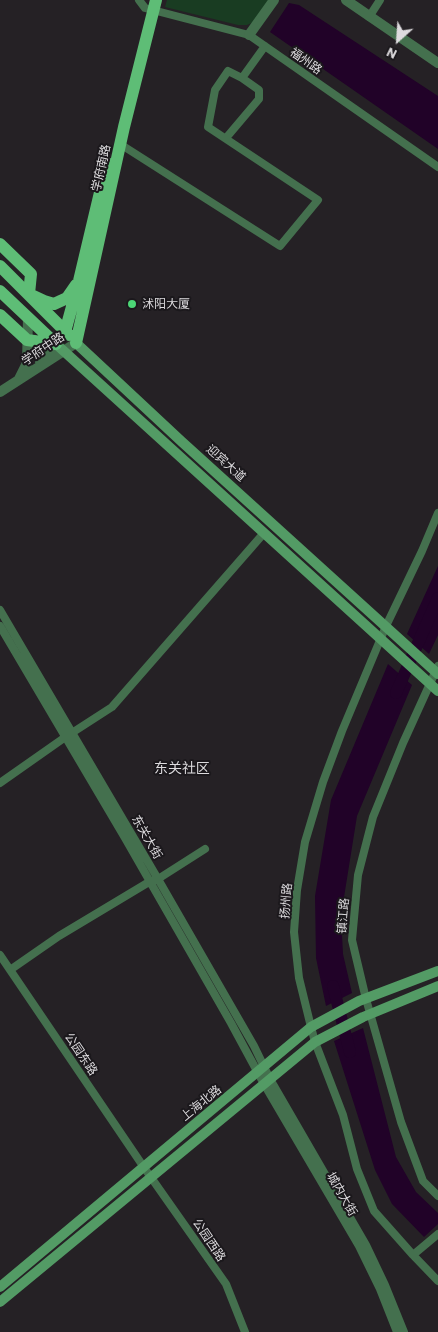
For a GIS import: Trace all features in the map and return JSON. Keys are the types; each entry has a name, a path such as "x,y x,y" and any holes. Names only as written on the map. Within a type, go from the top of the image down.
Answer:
{"main road":[{"name":"学府南路","path":"76,343 120,144 148,4"},
{"name":"学府南路","path":"65,332 148,4"},
{"path":"0,244 31,274 29,294 54,304 66,298 79,281"},
{"name":"迎宾大道","path":"0,266 76,343 181,441 435,669"},
{"name":"迎宾大道","path":"0,291 438,691"},
{"path":"0,315 28,340 60,347"},
{"name":"上海北路","path":"0,1288 143,1166 314,1025 362,1000 438,971"},
{"name":"上海北路","path":"0,1302 318,1039 366,1015 438,986"}],"street":[{"path":"249,35 274,0"},
{"path":"346,0 438,63"},
{"path":"369,17 380,0"},
{"name":"福州路","path":"148,4 249,35 438,167"},
{"path":"242,78 265,46"},
{"path":"120,144 280,246 318,200 208,127 215,90 228,71 259,90 259,99 226,138"},
{"path":"18,381 27,364 28,317"},
{"path":"60,347 65,332"},
{"name":"学府中路","path":"0,392 18,381 60,347 76,343"},
{"name":"扬州路","path":"438,513 380,639 323,782 305,842 297,890 294,932 300,978 358,1169 374,1211 412,1255 438,1281"},
{"path":"0,783 115,704 264,533"},
{"name":"东关大街","path":"0,610 149,882 267,1081"},
{"name":"东关大街","path":"0,626 158,879 254,1046 261,1069"},
{"name":"镇江路","path":"435,669 425,680 403,743 373,817 358,875 352,940 366,1015 401,1122 423,1181 438,1196"},
{"path":"10,970 59,936 149,882 158,879 205,849"},
{"name":"公园东路","path":"0,955 143,1166"},
{"name":"城内大街","path":"267,1081 359,1246 380,1289 397,1332"},
{"name":"城内大街","path":"267,1081 366,1245 404,1332"},
{"name":"公园西路","path":"143,1166 226,1284 245,1332"},
{"path":"412,1255 438,1234"}],"green space":[{"path":"167,0 272,0 259,20 247,25 238,25 165,7"}],"shaded area":[{"path":"289,3 299,5 438,96 438,149 270,32"},
{"path":"438,566 438,635 429,654 407,634"},
{"path":"388,664 412,685 357,816 341,916 343,954 352,993 326,1006 316,958 315,896 331,800"},
{"path":"363,1028 396,1157 416,1192 438,1213 438,1224 424,1237 392,1204 375,1170 334,1041"}],"waterway":[{"path":"396,693 438,598"},
{"path":"333,986 350,1052"}],"place":[{"name":"沭阳大厦","path":"132,304"}],"district":[{"name":"东关社区","path":"182,768"}]}
